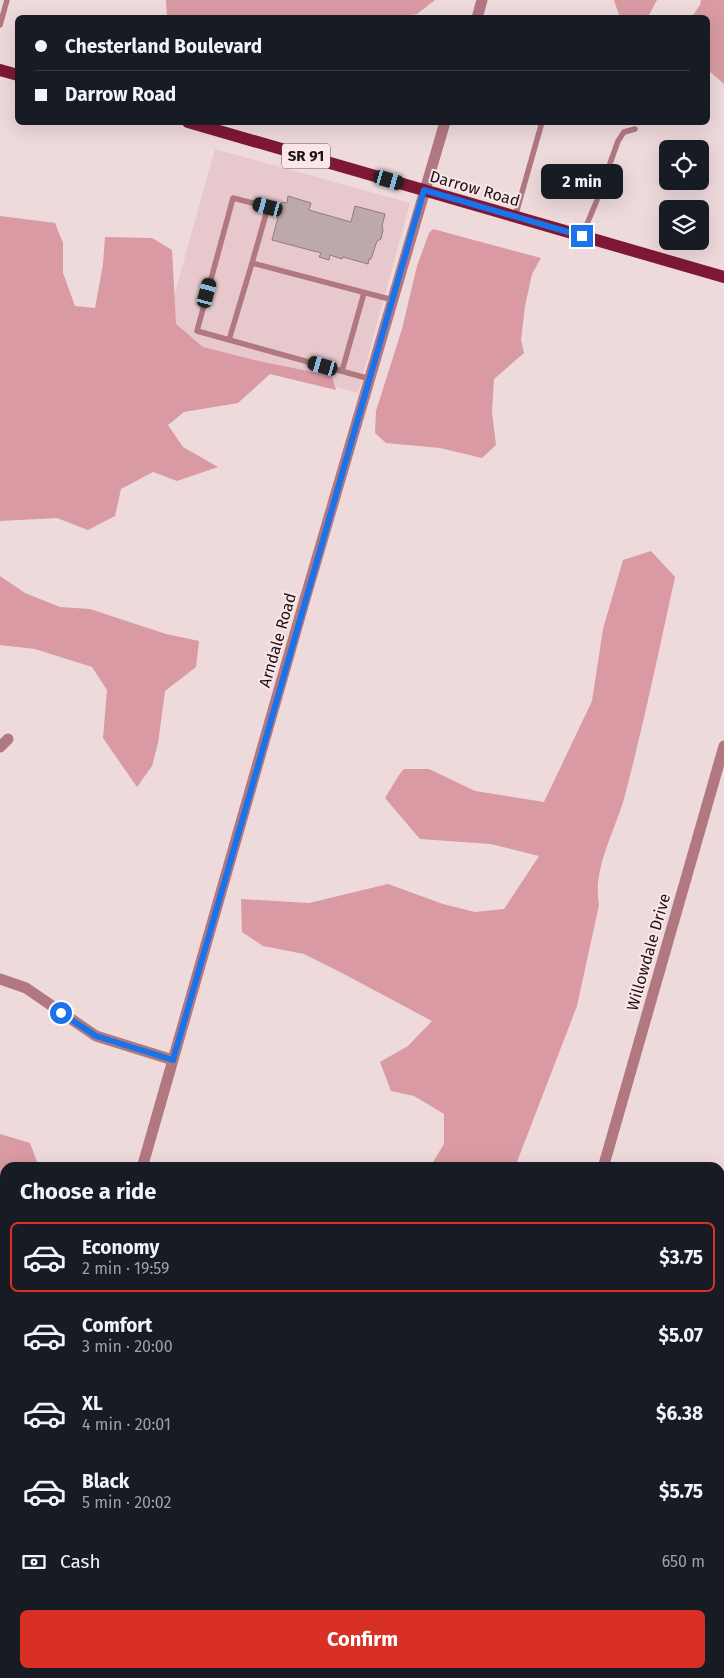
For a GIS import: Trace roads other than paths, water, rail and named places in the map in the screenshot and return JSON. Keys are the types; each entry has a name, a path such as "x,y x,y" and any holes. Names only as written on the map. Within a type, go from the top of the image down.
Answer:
{"main road":[{"path":"0,70 15,74"},
{"name":"Darrow Road","path":"198,125 724,277"}],"street":[{"path":"478,15 482,0"},
{"name":"Arndale Road","path":"144,1162 305,599 444,125"},
{"name":"Willowdale Drive","path":"605,1162 724,746"},
{"path":"0,979 26,988 96,1036 173,1060"}],"lane":[{"path":"0,25 8,0"},
{"path":"515,217 541,125"},
{"path":"582,236 618,141 624,132 635,129"},
{"path":"229,340 268,207 233,198 197,331 229,340 342,371 370,379"},
{"path":"252,263 393,300"},
{"path":"342,371 364,292"}]}
